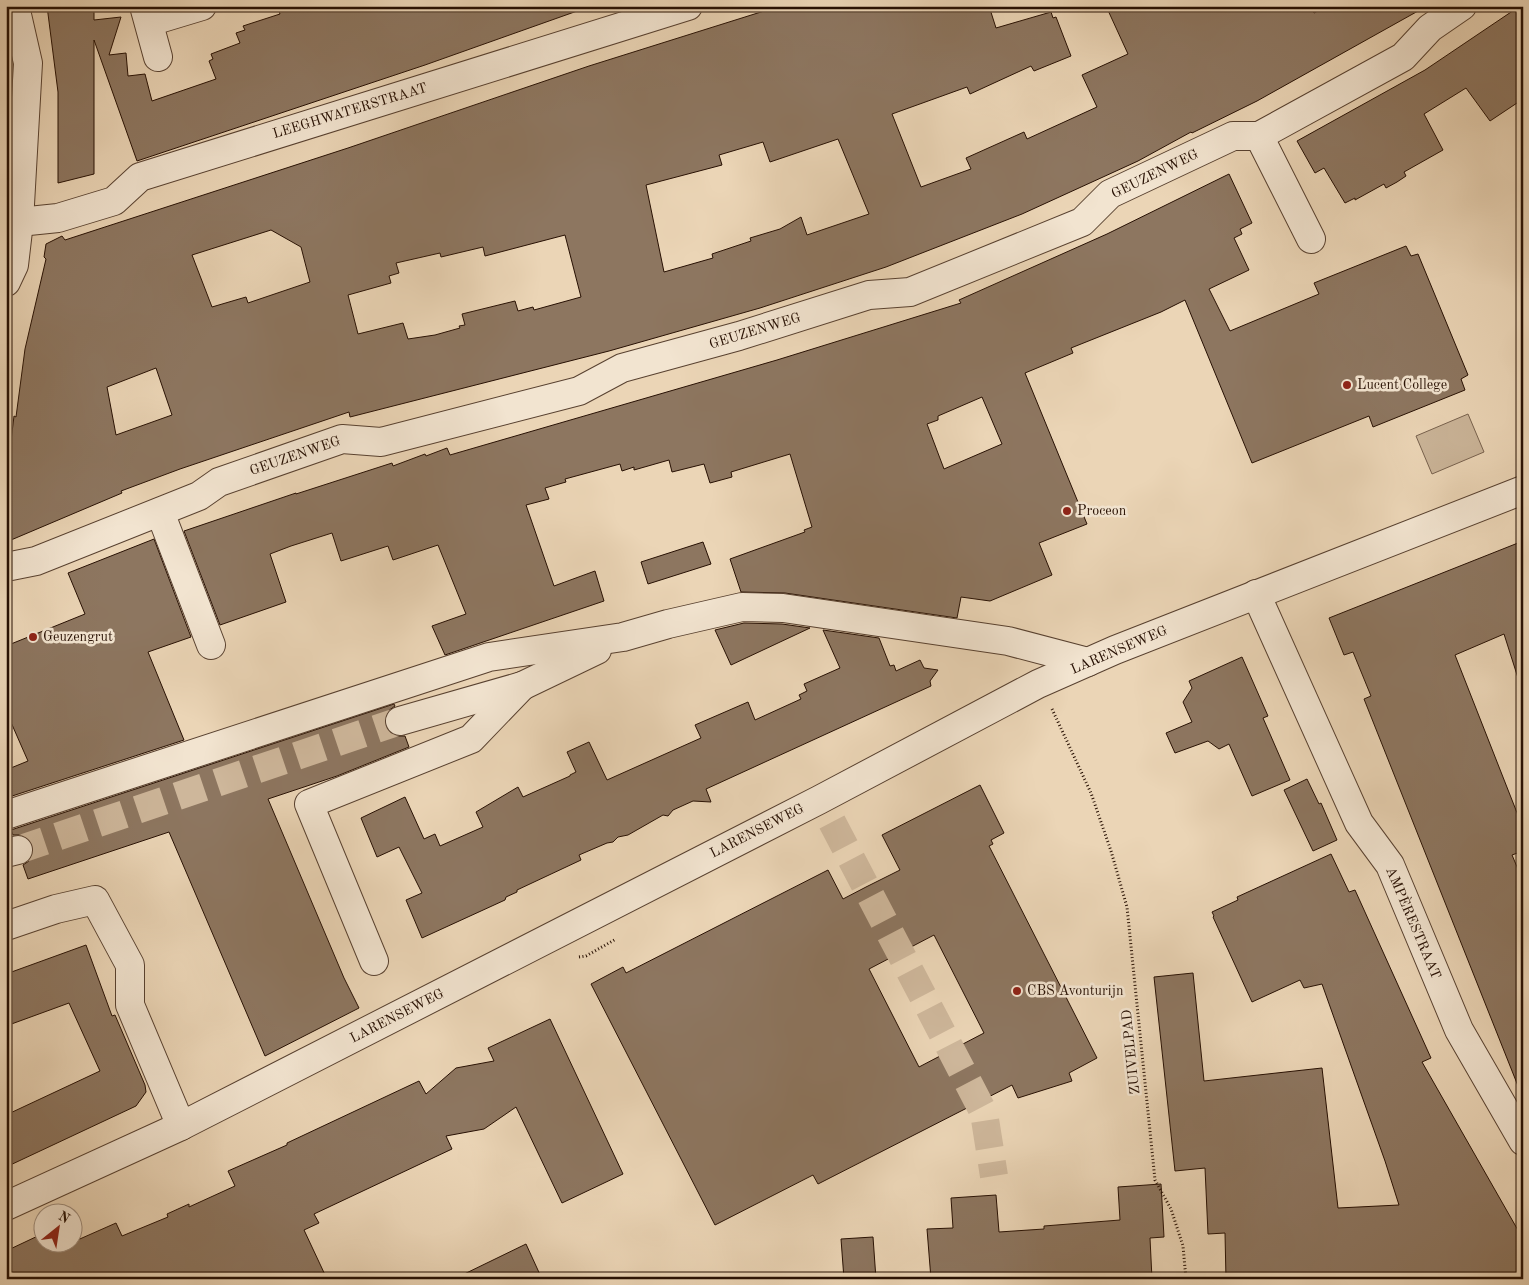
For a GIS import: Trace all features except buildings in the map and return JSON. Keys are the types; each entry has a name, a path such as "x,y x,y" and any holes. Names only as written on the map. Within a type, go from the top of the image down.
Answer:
{"street":[{"path":"6,282 14,265 13,220 28,64 15,6"},
{"path":"158,57 147,14 202,6"},
{"name":"LEEGHWATERSTRAAT","path":"13,220 58,218 114,201 140,177 688,6"},
{"name":"GEUZENWEG","path":"6,567 36,561 199,496 219,482 342,439 381,442 579,391 622,368 739,336 869,295 910,292 1082,222 1110,194 1233,136 1259,136 1403,57 1430,28 1462,6"},
{"path":"1259,136 1311,239"},
{"name":"LARENSEWEG","path":"6,1206 181,1126 819,800 1038,684 1256,594 1523,490"},
{"path":"160,512 211,645"},
{"name":"AMPÈRESTRAAT","path":"1256,594 1359,823 1390,866 1459,1030 1523,1141"},
{"path":"6,815 489,657 623,637 668,624 742,607 783,608 1008,641 1088,662"},
{"path":"400,721 522,686 623,637"},
{"path":"374,962 309,804 471,739 522,686"},
{"path":"6,926 56,909 94,900 130,965 130,1005 181,1126"}],"path":[{"name":"ZUIVELPAD","path":"1038,684 1064,733 1091,793 1127,907 1155,1180 1171,1209 1183,1246 1186,1279"}],"shaded area":[{"path":"1468,414 1484,452 1432,474 1416,436"}],"tunnel":[{"path":"18,850 400,721"},
{"path":"832,822 984,1113 994,1176"}],"place":[{"name":"Lucent College","path":"1347,385"},
{"name":"Proceon","path":"1067,511"},
{"name":"Geuzengrut","path":"33,637"},
{"name":"CBS Avonturijn","path":"1017,991"}]}
